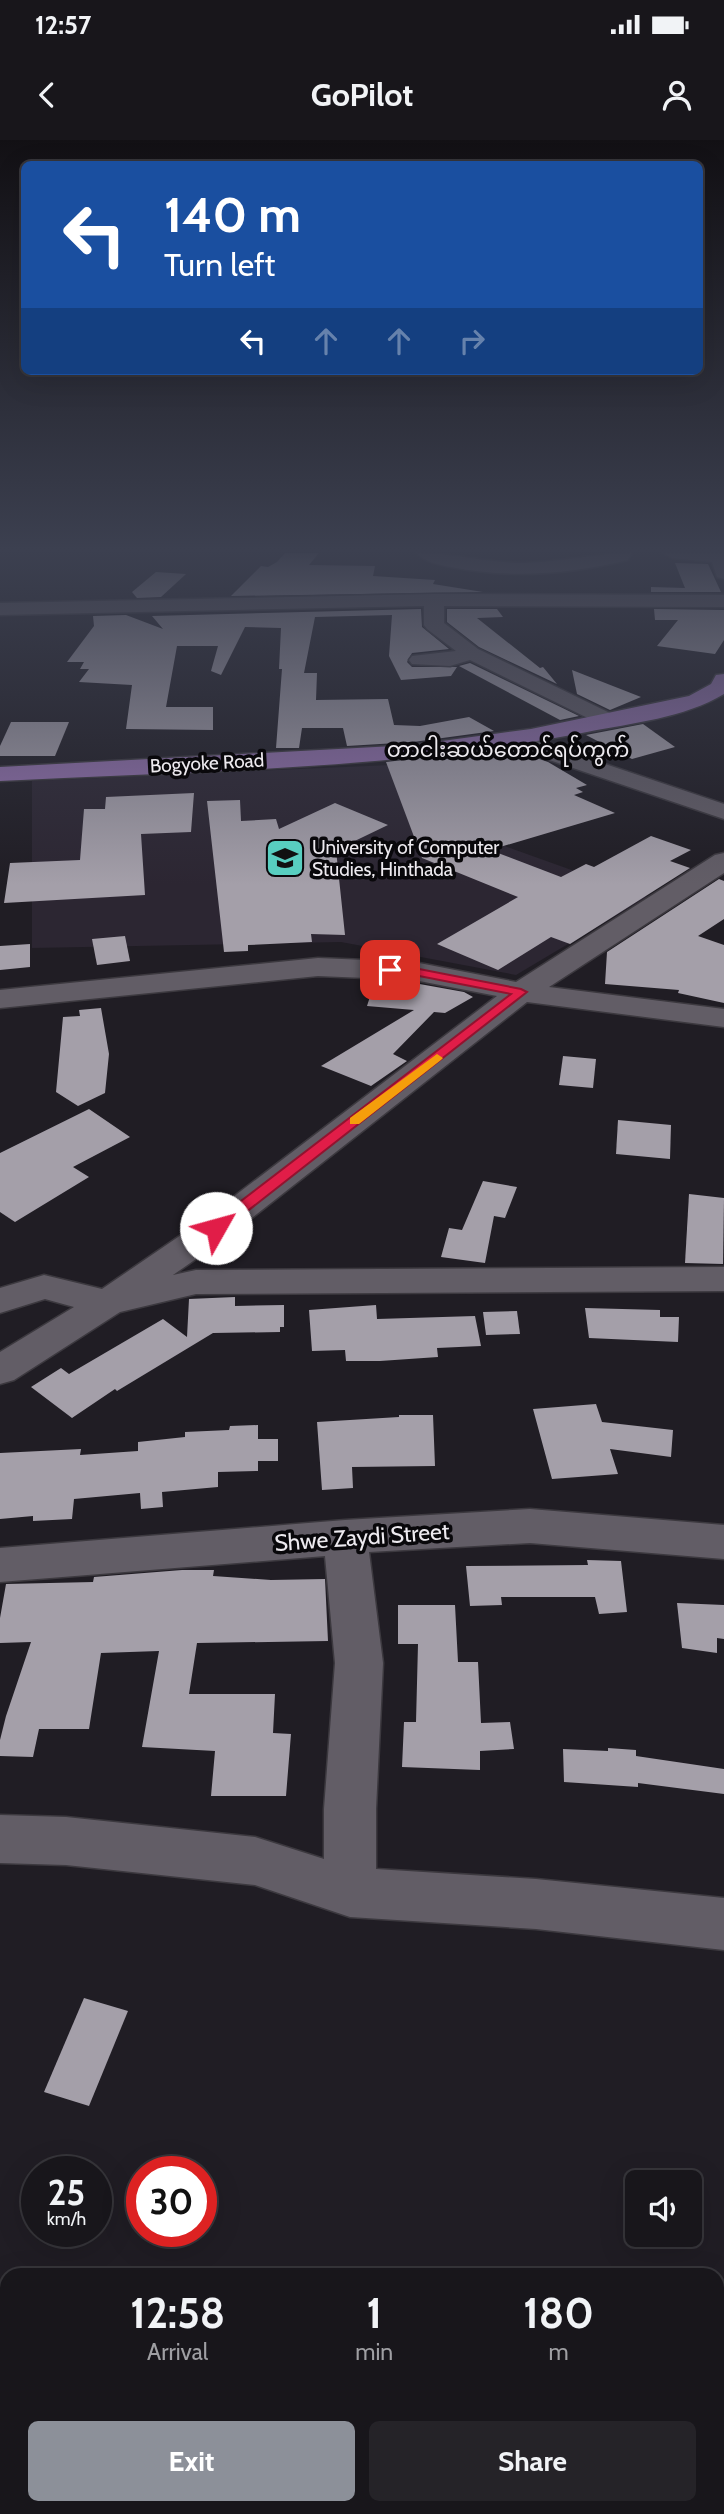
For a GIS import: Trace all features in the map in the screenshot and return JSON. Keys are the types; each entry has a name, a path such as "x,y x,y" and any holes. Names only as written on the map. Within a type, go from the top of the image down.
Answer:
{"main road":[{"name":"Bogyoke Road","path":"0,774 413,751 510,739 697,701 723,686"}],"street":[{"path":"493,664 606,720"},
{"path":"510,739 724,812"},
{"path":"0,1370 108,1303 216,1228 521,992 724,861"},
{"path":"0,999 318,967 414,971 521,992 724,1017"},
{"path":"0,1301 44,1287 108,1303 196,1282 724,1279"},
{"name":"Shwe Zaydi Street","path":"0,1565 345,1537 530,1526 724,1542"},
{"path":"345,1537 359,1663 350,1809 351,1892"},
{"path":"0,1839 66,1841 255,1861 351,1892 536,1904 724,1924"}],"shaded area":[{"name":"University of Computer Studies, Hinthada","path":"414,764 429,819 647,897 516,975 341,942 32,948 32,781"}],"building":[{"path":"83,664 174,664 166,707 213,707 213,730 126,729 132,685 79,682 89,669 80,669"},
{"path":"213,664 227,664 221,675 211,671"},
{"path":"279,664 306,664 304,673 317,673 316,700 388,699 394,725 420,726 469,717 494,731 413,742 347,746 343,728 302,728 299,748 276,748 282,669 279,669"},
{"path":"393,664 409,664 412,667 457,667 451,676 401,680"},
{"path":"472,664 579,716 560,720 459,666"},
{"path":"514,664 535,664 543,667 557,684"},
{"path":"572,670 641,697 610,710 577,694"},
{"path":"11,722 69,722 55,756 0,756 0,746"},
{"path":"643,724 675,747 632,759 586,735"},
{"path":"507,748 548,762 587,785 576,788 583,792 574,795 615,813 490,850 561,877 586,864 594,867 651,836 691,850 670,861 690,868 570,944 551,937 498,970 437,944 518,897 422,858 386,762"},
{"path":"194,793 191,832 141,834 145,895 4,903 10,863 80,860 84,809 105,809 106,797"},
{"path":"240,800 241,821 276,819 279,829 335,803 388,825 336,850 345,935 311,934 312,942 248,945 248,951 224,952 207,801"},
{"path":"719,879 724,881 724,919 698,936 724,945 724,1003 678,993 679,990 605,984 607,952"},
{"path":"125,936 130,961 97,965 92,939"},
{"path":"30,944 30,967 0,970 0,946"},
{"path":"375,981 414,983 464,992 473,997 445,1013 434,1012 393,1054 407,1061 371,1086 321,1066 414,1010 367,1006"},
{"path":"101,1008 109,1054 105,1093 78,1106 56,1092 63,1017 80,1016 79,1010"},
{"path":"563,1056 596,1059 593,1088 559,1085"},
{"path":"89,1109 130,1137 73,1167 89,1177 15,1222 0,1212 0,1153"},
{"path":"618,1120 671,1125 670,1159 616,1154"},
{"path":"483,1181 517,1187 505,1218 494,1216 485,1263 441,1257 449,1228 462,1230"},
{"path":"689,1194 724,1198 723,1264 685,1263"},
{"path":"235,1297 235,1306 284,1305 284,1327 280,1327 280,1332 213,1333 117,1391 115,1389 72,1418 31,1387 61,1368 69,1374 163,1319 187,1337 189,1299"},
{"path":"376,1305 377,1319 475,1316 481,1346 437,1348 438,1357 380,1361 346,1361 345,1350 312,1351 309,1310"},
{"path":"585,1308 660,1310 660,1317 679,1317 678,1342 589,1338"},
{"path":"517,1311 520,1334 486,1335 483,1312"},
{"path":"596,1404 602,1422 673,1430 671,1457 610,1449 618,1474 552,1479 533,1409"},
{"path":"433,1415 435,1466 352,1467 353,1488 322,1490 317,1422"},
{"path":"258,1425 258,1439 278,1439 278,1461 258,1461 258,1471 218,1472 218,1487 162,1492 163,1507 141,1509 140,1493 74,1499 72,1519 33,1521 33,1516 0,1519 0,1453 81,1449 80,1455 138,1451 138,1442 185,1437 185,1432 229,1430 230,1426"},
{"path":"587,1560 621,1561 627,1612 599,1614 595,1597 501,1597 502,1605 470,1606 466,1566 588,1565"},
{"path":"214,1570 213,1576 271,1580 325,1579 328,1641 197,1643 189,1694 275,1694 273,1733 291,1734 286,1796 211,1796 215,1751 142,1747 159,1651 101,1653 89,1729 39,1729 33,1757 0,1756 0,1740 6,1716 31,1642 0,1643 0,1618 6,1584 93,1582 94,1577"},
{"path":"677,1603 724,1605 724,1639 717,1638 717,1653 682,1648"},
{"path":"398,1605 455,1605 458,1662 478,1662 481,1723 510,1722 514,1749 480,1751 480,1770 402,1767 404,1722 416,1722 418,1644 398,1644"},
{"path":"608,1748 636,1750 636,1756 724,1769 724,1794 638,1783 638,1787 564,1782 563,1749 608,1751"},
{"path":"84,1998 128,2011 89,2106 44,2092"}],"slow traffic":[{"path":"354,1121 437,1058"}],"place":[{"name":"University of Computer Studies, Hinthada","path":"285,858"}],"district":[{"name":"တာငါးဆယ်တောင်ရပ်ကွက်","path":"508,749"}],"route":[{"path":"216,1228 521,992 414,971 390,970"}]}
